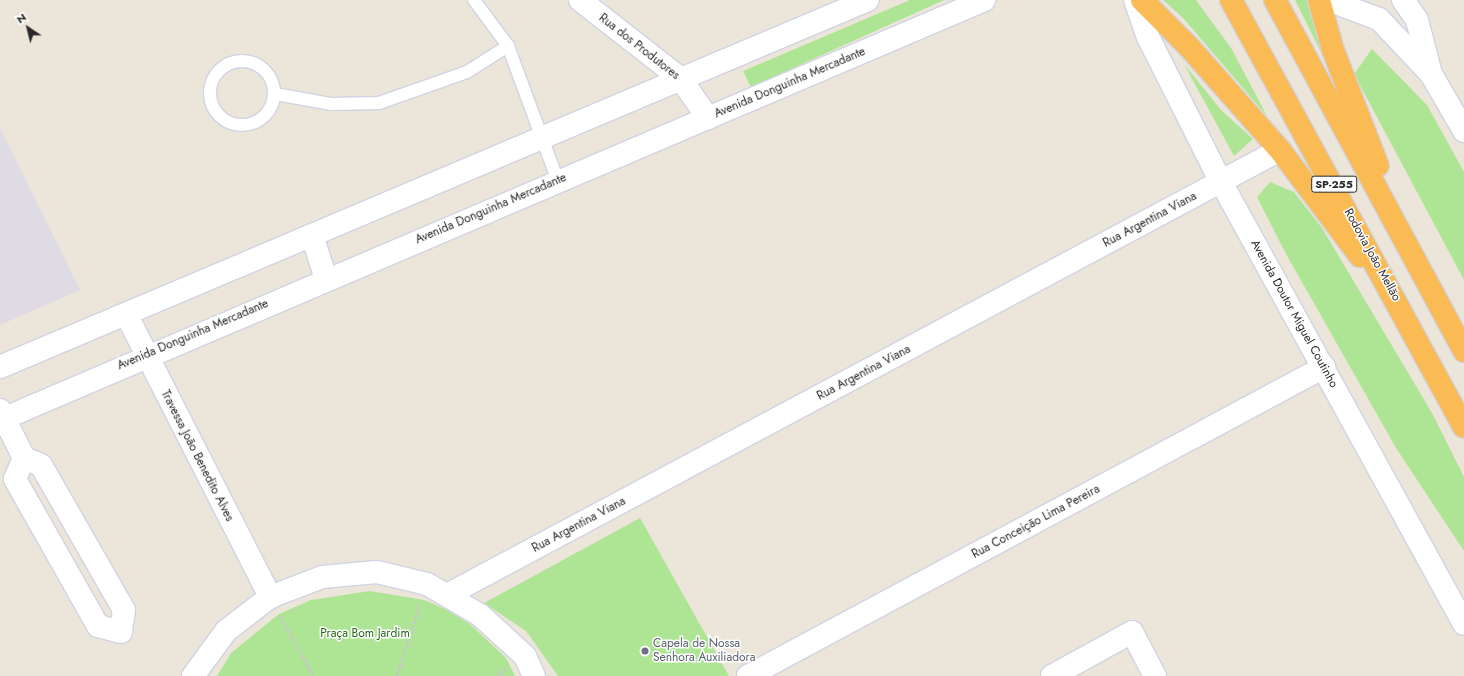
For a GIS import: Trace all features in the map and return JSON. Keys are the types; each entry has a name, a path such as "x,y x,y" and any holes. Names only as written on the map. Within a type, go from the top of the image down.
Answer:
{"highway":[{"path":"1142,0 1190,48 1280,150 1352,244 1433,370"},
{"name":"Rodovia João Mellão","path":"1232,0 1464,427"},
{"name":"SP-255","path":"1275,0 1464,351"},
{"path":"1319,0 1333,50 1416,264"}],"street":[{"name":"Rua dos Produtores","path":"580,0 680,78 708,118"},
{"path":"0,367 680,78 868,0"},
{"name":"Avenida Donguinha Mercadante","path":"1,416 708,118 945,8 984,0"},
{"name":"Avenida Doutor Miguel Coutinho","path":"1135,0 1148,37 1221,182 1464,624"},
{"path":"1328,0 1379,19 1431,74 1464,131"},
{"path":"1403,0 1417,20 1431,74"},
{"name":"Rua Argentina Viana","path":"449,594 1280,150"},
{"path":"312,235 326,279"},
{"name":"Travessa João Benedito Alves","path":"126,314 145,355 270,597"},
{"name":"Rua Conceição Lima Pereira","path":"748,676 1324,367"},
{"path":"1,416 24,458 41,465 124,610 121,632 98,626 15,479 24,458"},
{"path":"193,676 226,631 270,597 322,577 377,572 427,584 449,594 506,635 525,656 534,676"},
{"path":"1052,676 1132,632 1155,676"}],"lane":[{"path":"474,0 508,46 540,138 558,181"},
{"path":"275,94 332,104 379,103 467,72 508,46"},
{"path":"248,60 268,72 275,94 267,115 246,126 224,122 210,104 210,81 226,64 248,60"}],"path":[{"path":"397,676 427,584"},
{"path":"270,597 314,676"}],"shaded area":[{"path":"0,128 80,290 0,325"}],"green space":[{"path":"910,0 944,0 751,87 743,71"},
{"path":"1163,0 1196,0 1231,48 1267,116 1183,18"},
{"path":"1295,0 1310,0 1323,56"},
{"path":"1372,49 1427,105 1464,172 1464,280 1354,74"},
{"path":"1184,64 1221,110 1253,139 1234,156"},
{"path":"1270,182 1294,192 1322,228 1432,413 1464,477 1464,551 1396,448 1285,252 1257,197"},
{"path":"640,518 729,676 558,676 526,631 484,603"},
{"name":"Praça Bom Jardim","path":"370,591 424,600 445,609 470,624 506,658 515,676 217,676 231,653 279,614 311,600"}],"place":[{"name":"Capela de Nossa Senhora Auxiliadora","path":"645,651"}]}
